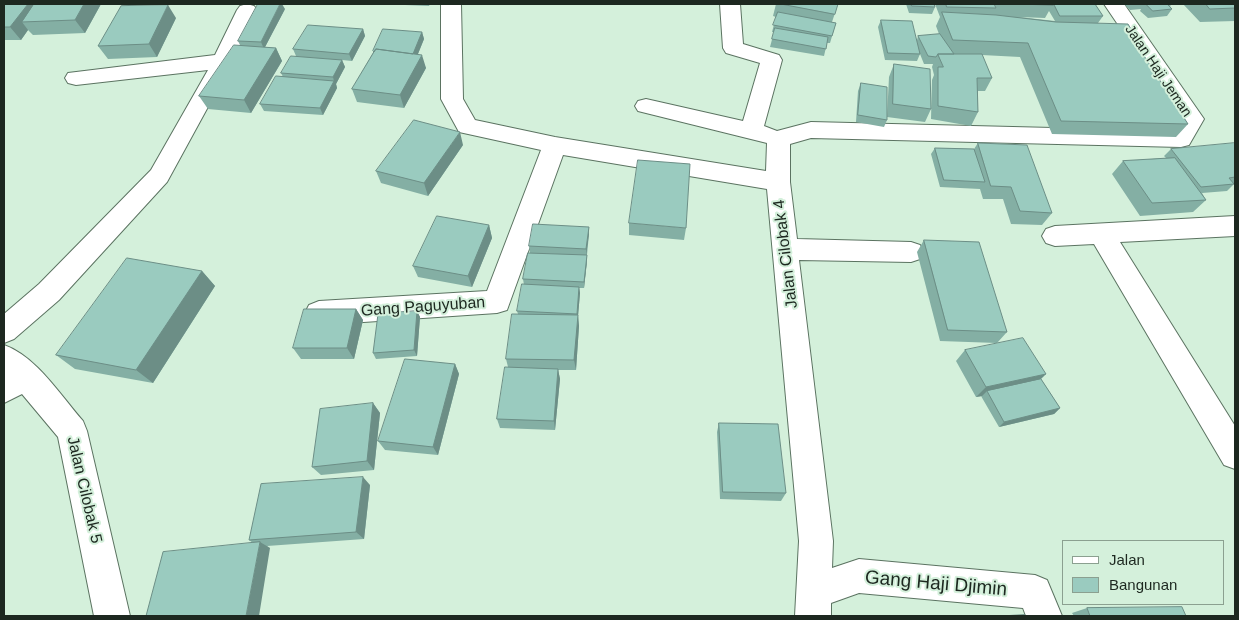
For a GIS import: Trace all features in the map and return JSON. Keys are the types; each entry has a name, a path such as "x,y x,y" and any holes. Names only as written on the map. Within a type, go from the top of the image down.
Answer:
{"street":[{"name":"Jalan Cilobak 4","path":"451,4 452,99 467,126 555,145 778,182 816,541 814,604"},
{"path":"730,4 732,48 772,60 752,130"},
{"name":"Jalan Haji Jeman","path":"779,139 811,130 1181,139 1193,119 1120,28 1114,4"},
{"path":"4,331 49,292 159,176 223,61 247,10"},
{"path":"76,78 223,61"},
{"path":"646,106 752,130 779,139 778,182"},
{"name":"Gang Paguyuban","path":"303,314 497,302 555,145"},
{"path":"1054,236 1235,226"},
{"path":"1101,233 1235,454"},
{"path":"786,249 911,252"},
{"name":"Jalan Cilobak 5","path":"11,374 72,430 112,616"},
{"name":"Gang Haji Djimin","path":"814,604 859,576 1035,592 1044,616"}],"building":[{"path":"4,4 28,4 10,27 4,27"},
{"path":"34,4 84,4 75,20 22,22"},
{"path":"258,4 280,4 261,42 238,41"},
{"path":"781,4 838,4 835,14"},
{"path":"911,4 934,4 935,7 912,6"},
{"path":"946,4 994,4 996,8 947,7"},
{"path":"1020,4 1052,4 1053,5"},
{"path":"1054,4 1095,4 1103,16 1060,16"},
{"path":"1146,4 1167,4 1172,9 1153,11"},
{"path":"1206,4 1235,4 1235,8 1210,9"},
{"path":"168,5 149,44 98,46 121,6"},
{"path":"778,12 836,23 832,36 773,25"},
{"path":"942,12 996,15 1056,22 1128,24 1142,48 1139,48 1188,124 1061,121 1028,43 953,40"},
{"path":"881,20 912,21 920,54 888,53"},
{"path":"308,25 363,29 349,54 293,49"},
{"path":"775,28 828,37 826,49 772,39"},
{"path":"383,29 422,32 413,54 376,49 374,52"},
{"path":"940,34 954,54 938,54 936,57 928,56 918,36"},
{"path":"234,45 276,48 244,100 199,96"},
{"path":"376,49 422,55 400,95 352,89"},
{"path":"938,54 982,54 992,78 977,78 978,112 938,106 938,67 943,67"},
{"path":"291,56 342,60 333,77 281,73"},
{"path":"894,64 930,69 931,109 893,104"},
{"path":"276,76 334,81 320,108 260,104"},
{"path":"861,83 887,87 887,120 858,115"},
{"path":"414,120 460,132 424,183 376,171"},
{"path":"978,143 1027,145 1052,213 1020,211 1011,187 991,186"},
{"path":"1234,143 1235,177 1229,178 1234,184 1201,187 1171,149"},
{"path":"935,148 974,149 985,182 944,180"},
{"path":"1175,158 1206,200 1152,203 1123,161"},
{"path":"638,160 690,164 686,228 629,223"},
{"path":"437,216 489,225 468,276 413,266"},
{"path":"533,224 589,227 586,249 529,246"},
{"path":"924,240 979,242 1007,332 948,330"},
{"path":"528,253 587,255 584,282 523,279"},
{"path":"127,258 202,271 136,370 56,355"},
{"path":"522,284 579,287 577,314 517,311"},
{"path":"304,309 356,309 347,348 293,348"},
{"path":"417,311 414,350 373,353 378,314"},
{"path":"512,314 578,315 574,360 506,359"},
{"path":"1023,338 1046,374 986,387 965,350"},
{"path":"405,359 455,364 433,447 378,441"},
{"path":"505,367 558,369 554,421 497,419"},
{"path":"1041,379 1060,408 1004,422 987,391"},
{"path":"373,403 367,461 312,467 320,409"},
{"path":"719,423 778,424 786,493 723,492"},
{"path":"363,477 356,532 249,540 261,484"},
{"path":"260,542 246,616 146,616 163,552"},
{"path":"1182,607 1186,616 1090,616 1087,608"}]}
